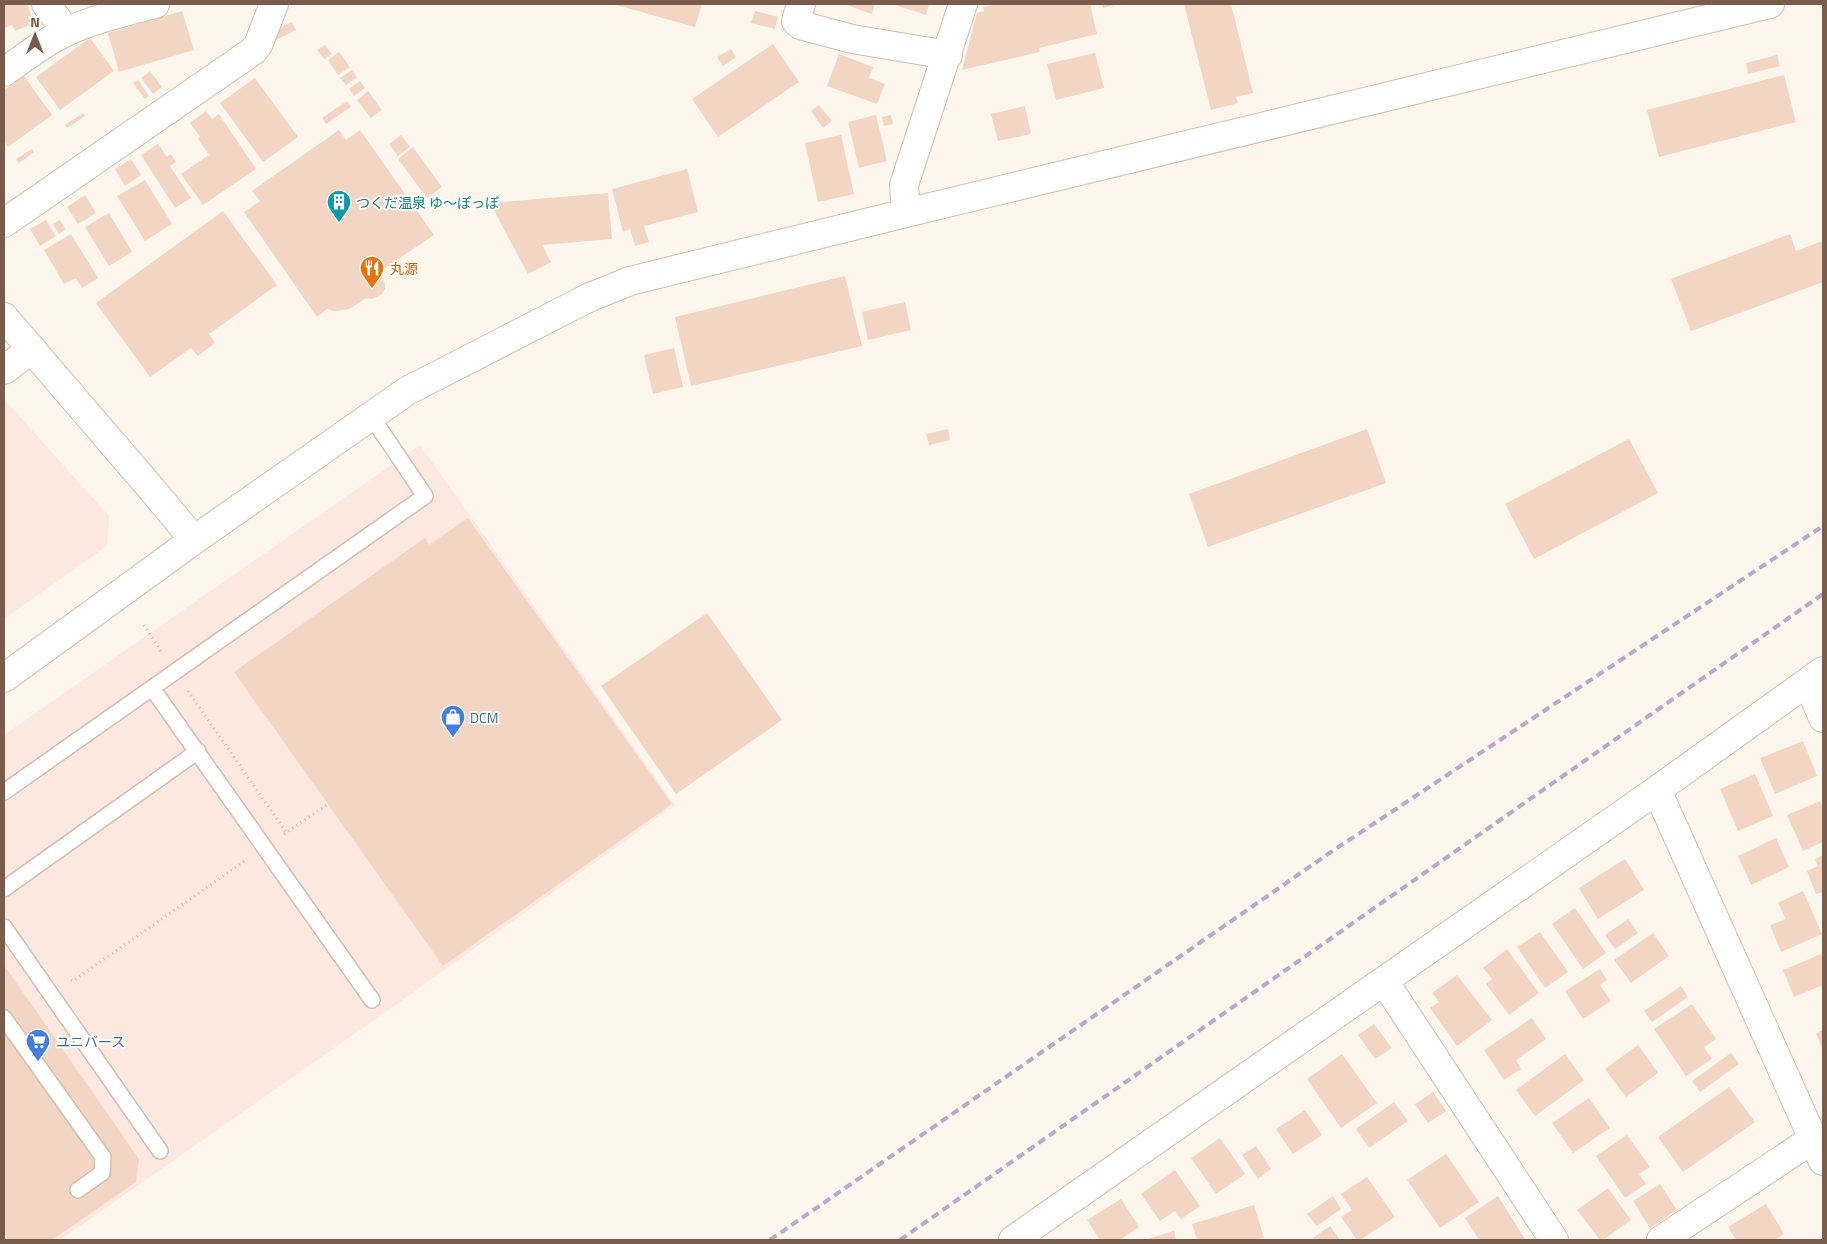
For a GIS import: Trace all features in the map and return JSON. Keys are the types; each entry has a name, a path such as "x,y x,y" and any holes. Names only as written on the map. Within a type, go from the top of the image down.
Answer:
{"street":[{"path":"46,4 66,31"},
{"path":"4,72 66,31 155,4"},
{"path":"4,223 253,51 258,45 274,4"},
{"path":"801,4 796,21 800,25 852,38 948,55"},
{"path":"906,213 904,185 948,55 963,4"},
{"path":"4,678 194,540 371,416 419,385 588,298 630,281 1770,4"},
{"path":"4,318 194,540"},
{"path":"4,370 32,349"},
{"path":"1020,1238 1658,790 1816,676 1823,718"},
{"path":"1658,790 1818,1150 1675,1236"},
{"path":"1384,981 1554,1240"}],"lane":[{"path":"4,792 425,496 371,416"},
{"path":"152,688 372,1000"},
{"path":"4,889 198,751"},
{"path":"4,927 160,1151"},
{"path":"4,1018 103,1157 102,1173 78,1190"}],"path":[{"path":"144,625 286,832"},
{"path":"68,974 73,982 328,804"}],"shaded area":[{"path":"4,399 109,516 107,546 4,619"},
{"path":"420,445 675,805 387,1011 60,1240 4,1240 4,735"}],"building":[{"path":"4,4 27,4 34,23 15,31 12,25 4,28"},
{"path":"613,4 702,4 695,27"},
{"path":"844,4 875,4 872,14"},
{"path":"892,4 929,4 926,15"},
{"path":"999,4 1090,4 1097,34 1039,48 1040,52 962,70 977,13 984,11 983,7"},
{"path":"1102,4 1119,4 1103,8"},
{"path":"1184,4 1231,4 1253,93 1236,97 1238,103 1211,110"},
{"path":"182,11 194,50 119,72 108,33"},
{"path":"755,11 778,17 775,29 751,23"},
{"path":"292,22 296,30 276,40 273,34 278,28"},
{"path":"90,38 114,71 60,110 36,77"},
{"path":"773,44 799,82 718,137 692,99"},
{"path":"325,45 332,54 324,59 317,50"},
{"path":"731,49 736,57 723,66 717,57"},
{"path":"339,52 350,67 338,75 328,60"},
{"path":"1095,53 1104,88 1056,100 1047,64"},
{"path":"839,54 873,67 869,78 885,84 877,104 827,86"},
{"path":"1777,55 1780,66 1748,74 1746,63"},
{"path":"352,70 357,77 346,85 340,78"},
{"path":"150,71 162,87 153,94 141,78"},
{"path":"1784,75 1796,122 1659,157 1647,110"},
{"path":"24,76 52,115 8,147 4,141 4,90"},
{"path":"255,78 298,137 263,162 220,103"},
{"path":"138,80 149,96 145,99 133,83"},
{"path":"360,81 365,88 354,96 349,89"},
{"path":"368,91 382,110 371,118 357,100"},
{"path":"347,101 351,107 326,124 322,118"},
{"path":"819,105 832,121 823,128 811,111"},
{"path":"1025,106 1031,134 998,141 991,114"},
{"path":"206,111 212,119 219,114 256,169 203,205 181,174 209,155 190,123"},
{"path":"83,113 85,116 67,128 65,125"},
{"path":"876,115 887,161 859,168 848,122"},
{"path":"891,115 893,124 884,126 882,117"},
{"name":"つくだ温泉 ゆ～ぽっぽ","path":"339,130 346,140 360,130 434,235 379,272 385,284 385,289 381,295 371,299 366,298 346,310 334,311 327,309 317,317 244,212 260,201 252,191"},
{"path":"401,135 410,147 398,156 389,144"},
{"path":"841,135 854,194 818,202 805,143"},
{"path":"158,144 167,157 171,154 176,162 170,166 191,198 175,208 141,155"},
{"path":"413,147 442,187 427,198 398,159"},
{"path":"32,149 34,152 19,163 16,159"},
{"path":"131,159 141,175 125,186 115,169"},
{"path":"687,169 698,212 644,226 649,242 635,246 630,229 623,232 612,189"},
{"path":"145,180 172,224 145,241 117,196"},
{"path":"608,193 612,239 542,245 551,262 528,274 490,203"},
{"path":"85,195 96,213 78,224 67,207"},
{"path":"223,211 277,285 209,334 215,343 198,356 191,348 150,377 96,303"},
{"path":"109,213 132,252 109,266 85,227"},
{"path":"46,220 56,236 40,246 30,229"},
{"path":"60,220 65,229 59,234 53,224"},
{"path":"71,234 98,278 82,288 76,278 64,284 44,250"},
{"path":"1790,234 1796,251 1823,241 1823,282 1691,331 1671,279"},
{"path":"845,276 862,346 691,386 675,317"},
{"path":"905,302 911,330 868,340 862,312"},
{"path":"674,348 683,387 653,394 644,355"},
{"path":"948,429 950,440 929,445 926,434"},
{"path":"1367,429 1386,483 1208,547 1189,494"},
{"path":"1629,439 1658,493 1534,559 1505,504"},
{"name":"DCM","path":"468,518 672,804 443,966 234,672 425,538 429,545"},
{"path":"707,613 782,720 676,794 601,686"},
{"path":"1803,741 1817,776 1775,794 1760,758"},
{"path":"1755,774 1773,816 1738,831 1720,789"},
{"path":"1820,801 1823,809 1823,842 1803,851 1787,815"},
{"path":"1776,838 1789,867 1751,885 1738,856"},
{"path":"1823,855 1823,892 1816,894 1807,871 1818,866 1815,859"},
{"path":"1625,859 1644,890 1598,919 1579,888"},
{"path":"1803,891 1822,934 1781,952 1770,925 1786,919 1778,903"},
{"path":"1575,908 1606,953 1583,969 1552,924"},
{"path":"1628,919 1638,933 1615,949 1605,935"},
{"path":"1540,932 1568,972 1545,988 1517,947"},
{"path":"1653,933 1669,956 1631,983 1614,960"},
{"path":"1507,949 1539,993 1509,1015 1486,984 1492,979 1483,968"},
{"path":"1821,954 1823,960 1823,985 1794,997 1783,970"},
{"name":"ユニバース","path":"4,965 139,1159 136,1182 52,1240 4,1240"},
{"path":"1600,969 1607,980 1600,985 1611,1001 1583,1019 1565,991"},
{"path":"1457,975 1492,1020 1457,1046 1430,1008 1439,1002 1432,993"},
{"path":"1681,986 1688,997 1652,1022 1644,1011"},
{"path":"1692,1004 1716,1039 1704,1047 1712,1059 1686,1076 1654,1029"},
{"path":"1532,1018 1546,1039 1516,1060 1521,1069 1504,1080 1484,1050"},
{"path":"1374,1024 1392,1048 1375,1059 1358,1035"},
{"path":"1823,1030 1823,1051 1816,1033"},
{"path":"1638,1045 1658,1073 1626,1097 1605,1069"},
{"path":"1731,1053 1739,1064 1700,1092 1692,1081"},
{"path":"1342,1054 1377,1103 1341,1128 1307,1079"},
{"path":"1565,1054 1584,1080 1535,1116 1516,1090"},
{"path":"1729,1087 1755,1122 1683,1172 1658,1137"},
{"path":"1433,1092 1446,1111 1428,1123 1415,1104"},
{"path":"1589,1098 1610,1128 1573,1153 1552,1123"},
{"path":"1394,1102 1408,1121 1369,1148 1356,1129"},
{"path":"1305,1110 1322,1135 1293,1154 1276,1129"},
{"path":"1627,1135 1650,1167 1639,1174 1646,1184 1625,1198 1596,1156"},
{"path":"1220,1138 1245,1174 1216,1194 1191,1158"},
{"path":"1256,1146 1271,1169 1258,1179 1242,1155"},
{"path":"1446,1154 1479,1202 1440,1228 1407,1180"},
{"path":"1175,1170 1200,1206 1181,1219 1175,1211 1160,1221 1141,1194"},
{"path":"1367,1177 1395,1217 1360,1240 1357,1240 1341,1217 1352,1210 1341,1194"},
{"path":"1660,1184 1677,1210 1650,1228 1633,1201"},
{"path":"1608,1188 1631,1220 1603,1240 1600,1240 1577,1210"},
{"path":"1333,1196 1341,1209 1317,1226 1307,1214"},
{"path":"1498,1196 1525,1239 1479,1240 1465,1218"},
{"path":"1121,1199 1139,1227 1120,1240 1100,1240 1087,1220"},
{"path":"1766,1204 1784,1234 1774,1240 1736,1240 1728,1227"},
{"path":"1254,1205 1264,1238 1256,1240 1197,1240 1192,1224"},
{"path":"1330,1226 1340,1240 1310,1240"},
{"path":"1174,1231 1176,1240 1144,1240"}],"railway":[{"path":"770,1240 1331,852 1823,526"},
{"path":"900,1240 1823,594"}],"place":[{"name":"つくだ温泉 ゆ～ぽっぽ","path":"339,223"},
{"name":"丸源","path":"372,289"},
{"name":"DCM","path":"453,738"},
{"name":"ユニバース","path":"38,1062"}]}
